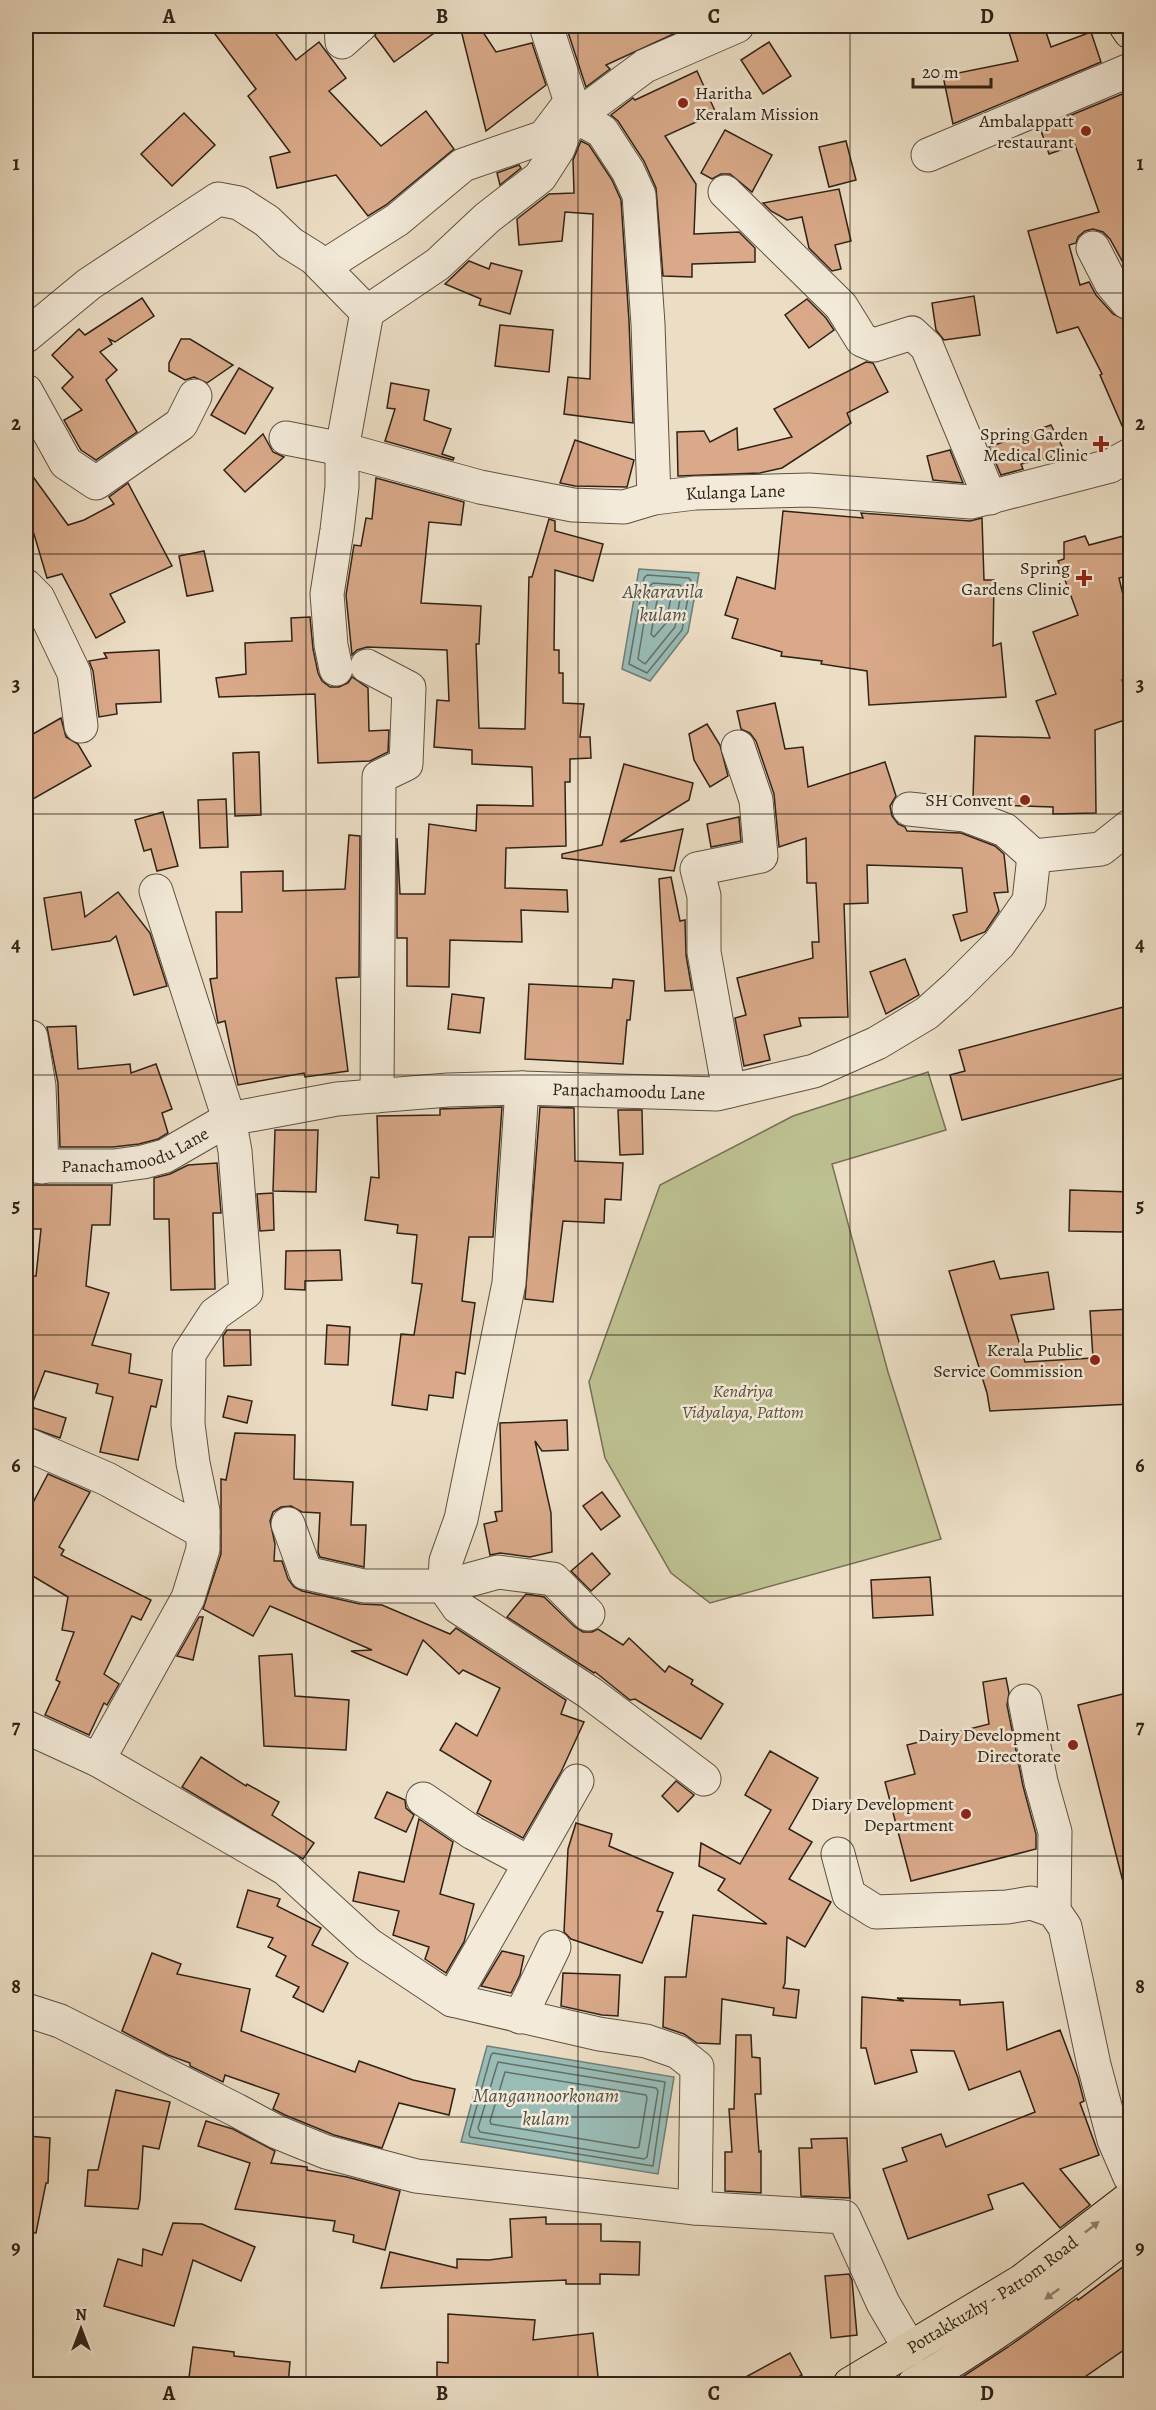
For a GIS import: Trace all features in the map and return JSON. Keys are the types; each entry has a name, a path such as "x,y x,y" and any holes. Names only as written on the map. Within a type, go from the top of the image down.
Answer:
{"main road":[{"path":"1126,26 1131,32"},
{"name":"Pottakkuzhy - Pattom Road","path":"850,2385 1022,2281 1131,2198"},
{"path":"914,2385 964,2356 1047,2297 1131,2232"}],"street":[{"path":"341,26 342,42 360,26"},
{"path":"546,26 574,109 602,131 628,171 639,195 648,324 654,498"},
{"path":"323,267 397,220 463,165 544,137 574,109 645,66 737,26"},
{"path":"928,155 1131,70"},
{"path":"377,1096 379,777 406,764 409,688 351,668 331,645 327,594 338,530 342,487 342,449 367,312 438,264 487,218 540,177 558,149 574,109"},
{"path":"725,192 841,306 862,340 874,345 912,333 927,347 990,498"},
{"path":"26,336 89,284 218,199 239,203 267,221 290,243 314,258 367,312"},
{"path":"1093,248 1111,283 1127,302 1131,300"},
{"path":"26,391 66,463 96,483 181,424 195,396"},
{"name":"Kulanga Lane","path":"286,438 342,449 480,487 573,505 624,507 654,498 695,493 809,490 971,502 1110,466 1131,455"},
{"path":"26,586 38,598 74,673 81,726"},
{"path":"729,1091 704,952 704,896 697,869 760,856 756,800 738,747"},
{"path":"909,809 964,815 1005,830 1034,856 1101,849 1131,826"},
{"name":"Panachamoodu Lane","path":"34,1166 114,1166 142,1162 165,1156 229,1119 337,1099 522,1088 717,1094 814,1071 877,1043 927,1013 999,944 1029,901 1034,856"},
{"path":"98,1760 188,1598 203,1549 203,1511 188,1424 189,1354 215,1314 246,1292 236,1151 229,1119 156,891"},
{"path":"32,1037 39,1086 34,1166"},
{"path":"522,1088 509,1283 461,1519 446,1562 445,1580 458,1607 590,1693 704,1779"},
{"path":"26,1444 107,1479 203,1532"},
{"path":"288,1524 306,1573 364,1586 447,1586 498,1572 553,1579 588,1614"},
{"path":"1025,1701 1041,1782 1055,1832 1054,1911 1065,1928 1102,2097 1114,2140 1131,2177"},
{"path":"26,1727 98,1760 286,1869 368,1944 452,2000 599,2034 646,2041 678,2052 698,2067 695,2208"},
{"path":"452,2000 577,1781"},
{"path":"423,1799 473,1833 530,1863"},
{"path":"838,1854 849,1895 876,1912 1007,1908 1031,1903 1054,1911"},
{"path":"520,2017 554,1947"},
{"path":"26,2010 60,2021 276,2132 326,2152 416,2176 695,2208 843,2217 883,2303 910,2349"}],"green space":[{"name":"Kendriya Vidyalaya, Pattom","path":"928,1072 946,1130 832,1164 888,1372 941,1539 710,1603 671,1573 605,1458 589,1382 660,1185 793,1116"}],"water":[{"name":"Akkaravila kulam","path":"639,569 699,573 688,632 650,681 622,669"},
{"name":"Mangannoorkonam kulam","path":"487,2046 674,2077 658,2174 461,2142"}],"building":[{"path":"209,26 270,26 296,60 319,42 346,78 329,91 381,146 426,111 454,149 386,205 368,216 336,175 277,188 270,157 290,152 248,96 256,89"},
{"path":"378,26 444,26 394,62 375,36"},
{"path":"460,26 479,26 496,52 532,43 546,85 486,131"},
{"path":"566,26 691,26 606,65 610,69 586,87"},
{"path":"1007,26 1044,26 1051,47 1091,32 1101,62 953,124 943,76 1018,61"},
{"path":"769,42 791,76 763,94 741,60"},
{"path":"697,71 716,113 665,136 696,184 694,234 739,232 755,248 755,262 692,264 692,277 663,276 656,188 644,161 618,121 611,115 633,98 635,100"},
{"path":"1127,92 1131,102 1131,277 1110,239 1103,232 1093,229 1085,231 1078,237 1076,243 1069,245 1080,285 1089,282 1096,295 1113,314 1126,320 1131,329 1131,436 1127,437 1100,375 1102,374 1078,327 1057,333 1028,231 1099,212 1075,145 1049,154 1040,128"},
{"path":"184,113 215,145 172,186 141,154"},
{"path":"725,130 772,155 752,192 730,174 721,174 712,179 701,173"},
{"path":"581,141 589,145 612,180 621,200 633,423 564,414 568,377 590,379 593,214 565,212 562,241 519,245 517,219 549,194 574,193 573,160"},
{"path":"846,141 856,180 829,187 819,147"},
{"path":"519,165 521,168 500,185 497,173"},
{"path":"839,189 851,241 835,245 841,269 832,271 809,248 802,217 787,220 771,211 763,203"},
{"path":"469,261 489,269 491,263 522,271 510,314 479,305 481,299 445,284"},
{"path":"974,296 980,335 944,340 936,330 932,303"},
{"path":"142,298 154,316 115,342 109,339 112,344 100,352 117,370 106,380 137,432 96,460 81,450 64,420 82,410 62,388 73,377 52,355 79,329 85,335"},
{"path":"807,299 826,318 834,330 809,348 785,315"},
{"path":"500,325 553,330 549,372 495,366"},
{"path":"181,339 190,339 233,365 207,383 194,377 185,380 169,371 169,363"},
{"path":"866,362 873,363 888,392 847,413 851,423 782,468 760,473 678,476 677,432 704,431 710,442 737,428 738,450 792,437 774,409"},
{"path":"239,368 273,388 245,434 211,415"},
{"path":"391,383 429,390 424,420 451,429 442,454 454,458 453,460 385,441 395,409 387,408"},
{"path":"1051,425 1066,454 1021,464 1023,469 1001,475 989,447"},
{"path":"263,434 273,452 284,457 245,492 224,470"},
{"path":"575,440 634,460 627,487 575,486 560,483"},
{"path":"950,450 963,483 933,480 927,456"},
{"path":"26,467 68,525 84,520 114,504 109,497 128,483 172,566 110,594 125,622 96,638 62,574 47,578 34,534 26,541"},
{"path":"376,478 464,502 461,525 429,522 421,603 481,606 479,644 476,644 479,728 525,729 529,577 532,577 549,519 555,521 555,531 603,544 593,581 555,570 554,650 559,650 559,673 563,673 563,703 584,704 580,737 590,737 591,758 570,759 570,782 565,782 566,846 506,848 505,888 567,890 568,912 521,910 522,942 450,940 449,987 407,986 407,938 397,938 397,838 400,894 425,894 429,824 476,831 477,805 533,806 532,767 472,764 472,750 434,747 437,700 449,701 447,650 367,647 357,650 352,655 346,595 354,545 361,546 366,518 372,519"},
{"path":"783,511 863,518 861,513 970,521 982,518 984,580 994,580 993,646 1001,643 1006,697 869,705 867,671 821,664 822,661 781,656 782,652 732,638 738,619 725,615 737,577 775,589"},
{"path":"1131,534 1131,575 1119,578 1131,628 1131,678 1122,680 1131,704 1131,718 1095,730 1096,813 1053,814 1053,807 998,805 998,807 973,798 975,736 1050,738 1036,701 1056,694 1033,632 1078,615 1058,561 1064,559 1064,542 1085,536 1089,545"},
{"path":"204,551 213,591 187,596 179,556"},
{"path":"310,617 313,649 322,681 330,687 339,687 348,683 352,677 368,688 369,731 389,730 388,752 370,761 318,763 315,694 219,697 216,678 246,674 245,643 292,641 291,618"},
{"path":"159,650 161,702 116,704 117,714 99,717 93,671 89,661 107,658 104,653"},
{"path":"775,703 785,749 803,747 808,787 885,762 896,796 890,806 892,816 898,824 905,827 907,831 961,833 995,846 1004,854 1008,892 994,893 999,911 985,932 961,941 953,915 967,912 962,868 867,865 868,903 844,904 848,1017 799,1018 801,1026 764,1035 770,1060 744,1066 735,1018 746,1015 737,978 813,958 812,942 819,942 816,883 807,883 806,838 779,847 774,794 756,741 750,733 741,729 737,711"},
{"path":"61,718 66,737 78,744 91,766 26,803 26,738"},
{"path":"707,724 720,745 728,776 710,787 694,760 689,734"},
{"path":"259,752 261,815 235,816 233,753"},
{"path":"624,764 693,783 689,800 620,842 683,829 674,871 562,858 562,854 602,845"},
{"path":"226,799 228,847 200,848 198,800"},
{"path":"163,812 178,866 157,871 151,849 144,851 135,820"},
{"path":"739,817 741,841 711,847 707,824"},
{"path":"349,835 360,836 359,977 336,978 348,1071 305,1077 304,1073 238,1085 225,1021 218,1023 210,979 217,978 216,912 242,912 241,872 283,871 283,891 345,889"},
{"path":"671,877 680,921 685,920 686,955 692,990 665,991 659,879"},
{"path":"81,892 85,917 118,892 150,933 167,986 134,995 116,936 110,941 52,950 44,898"},
{"path":"905,959 919,995 886,1014 870,972"},
{"path":"613,979 634,981 630,1020 627,1020 623,1064 525,1059 529,984 612,988"},
{"path":"452,994 484,998 480,1033 448,1029"},
{"path":"1131,1005 1131,1076 962,1120 950,1075 965,1071 959,1050"},
{"path":"76,1026 78,1069 130,1064 131,1073 156,1064 172,1109 162,1113 168,1133 158,1139 139,1144 113,1147 60,1147 58,1083 47,1027"},
{"path":"502,1107 493,1237 469,1237 462,1301 475,1303 465,1374 456,1372 453,1398 429,1395 427,1410 392,1405 401,1334 414,1335 422,1284 412,1283 417,1235 397,1233 398,1225 365,1220 371,1177 379,1178 377,1116 440,1115 440,1109"},
{"path":"540,1107 574,1108 575,1161 623,1163 621,1200 605,1199 604,1223 563,1221 553,1302 525,1299"},
{"path":"618,1110 642,1110 643,1154 620,1155"},
{"path":"275,1130 318,1130 316,1192 273,1191"},
{"path":"217,1163 221,1213 213,1213 215,1289 171,1290 169,1219 154,1219 154,1178 170,1174 188,1165"},
{"path":"30,1185 112,1185 110,1225 92,1225 86,1286 109,1293 92,1345 131,1354 129,1373 162,1380 156,1407 151,1406 138,1460 100,1452 113,1397 96,1393 98,1384 45,1371 31,1407 66,1418 60,1438 26,1426 26,1338 31,1317 30,1276 36,1276 41,1229 32,1229"},
{"path":"1070,1190 1131,1192 1131,1215 1125,1215 1124,1232 1069,1231"},
{"path":"273,1193 274,1230 260,1231 257,1194"},
{"path":"340,1250 342,1280 305,1281 305,1290 285,1289 286,1251"},
{"path":"994,1261 1000,1279 1048,1272 1054,1309 1011,1315 1025,1362 1093,1358 1090,1311 1131,1309 1131,1404 990,1411 987,1393 949,1271"},
{"path":"327,1325 350,1327 348,1365 325,1364"},
{"path":"227,1330 250,1330 251,1365 224,1366 223,1336"},
{"path":"228,1396 252,1401 247,1423 223,1417"},
{"path":"567,1420 568,1450 542,1451 535,1441 551,1513 552,1552 530,1557 500,1553 490,1555 484,1524 497,1521 495,1512 502,1511 500,1423"},
{"path":"235,1433 295,1435 294,1479 353,1482 351,1525 366,1525 364,1567 320,1557 318,1552 320,1513 302,1512 291,1506 281,1507 273,1512 270,1521 275,1544 274,1561 282,1561 288,1579 294,1587 302,1591 360,1604 382,1605 450,1634 456,1628 566,1700 561,1714 584,1722 561,1772 523,1838 477,1813 491,1781 440,1750 456,1723 477,1736 500,1688 463,1670 459,1674 423,1640 407,1675 351,1651 372,1650 270,1606 253,1636 203,1609 221,1554 221,1479 226,1480"},
{"path":"48,1474 90,1492 59,1547 64,1550 61,1555 151,1600 141,1620 132,1616 104,1674 119,1684 107,1705 104,1703 89,1735 45,1715 60,1682 56,1680 74,1632 62,1630 68,1597 26,1572 26,1516"},
{"path":"602,1492 620,1516 601,1530 583,1506"},
{"path":"592,1553 610,1574 591,1591 571,1571"},
{"path":"930,1577 933,1615 873,1618 871,1580"},
{"path":"526,1594 544,1597 583,1632 598,1629 623,1645 629,1638 665,1672 669,1666 693,1680 691,1684 723,1704 701,1739 635,1699 630,1700 595,1672 507,1617"},
{"path":"199,1617 203,1617 193,1660 177,1656"},
{"path":"292,1654 295,1696 349,1700 346,1750 264,1746 259,1656"},
{"name":"Diary Development Department","path":"1006,1678 1009,1693 1007,1705 1023,1786 1036,1834 1036,1849 911,1881 885,1782 915,1774 907,1745 989,1724 983,1682"},
{"path":"1131,1692 1131,1881 1123,1882 1078,1705"},
{"path":"770,1751 818,1778 789,1829 812,1842 789,1879 831,1902 805,1947 787,1937 783,1988 799,1990 796,2018 773,2015 774,2008 722,1999 720,2044 697,2043 684,2034 663,2027 665,1977 686,1977 693,1915 767,1924 718,1890 725,1879 699,1866 701,1843 740,1864 771,1810 745,1795"},
{"path":"201,1757 246,1786 247,1784 279,1802 272,1815 314,1843 303,1859 182,1787"},
{"path":"676,1781 694,1795 678,1812 662,1796"},
{"path":"387,1792 405,1800 406,1808 414,1815 406,1832 375,1818"},
{"path":"419,1819 453,1842 440,1894 474,1904 464,1942 446,1973 425,1959 429,1947 393,1935 399,1911 353,1901 359,1872 404,1882"},
{"path":"576,1823 612,1834 609,1846 673,1873 657,1911 663,1912 642,1963 571,1939 564,1932 568,1849"},
{"path":"248,1890 280,1899 277,1906 321,1928 312,1945 348,1963 323,2012 293,1997 299,1987 276,1976 286,1956 268,1947 273,1938 237,1927"},
{"path":"502,1951 524,1956 520,1975 511,1993 481,1986"},
{"path":"152,1953 181,1964 177,1974 250,1989 241,2031 355,2072 359,2061 413,2080 455,2089 449,2115 399,2103 382,2148 334,2135 285,2115 273,2109 279,2094 225,2075 223,2082 190,2066 190,2063 168,2055 122,2031"},
{"path":"563,1973 620,1975 618,2016 561,2006"},
{"path":"862,1997 904,2001 897,1998 960,2000 960,2005 1003,2002 1007,2050 1060,2030 1078,2078 1084,2101 1080,2103 1099,2155 1060,2169 1090,2205 1060,2228 1023,2183 988,2195 993,2209 908,2239 883,2169 907,2161 902,2148 941,2134 946,2147 1035,2112 1020,2071 969,2090 954,2051 911,2050 917,2072 875,2084 866,2048 861,2048"},
{"path":"736,2035 751,2035 752,2057 760,2058 761,2094 755,2094 759,2152 761,2151 761,2193 725,2191 725,2152 732,2152 729,2109 734,2109"},
{"path":"116,2090 170,2102 159,2149 143,2146 138,2209 85,2206 88,2170 98,2170"},
{"path":"206,2121 233,2129 275,2151 271,2163 307,2167 307,2170 347,2177 400,2191 385,2250 353,2242 354,2235 333,2231 335,2221 235,2209 250,2163 198,2146"},
{"path":"28,2136 50,2138 48,2183 46,2183 36,2233 26,2232"},
{"path":"847,2138 850,2198 801,2196 799,2148 812,2148 811,2139"},
{"path":"546,2217 546,2224 601,2224 601,2241 640,2242 639,2275 600,2274 600,2284 566,2284 566,2280 381,2288 390,2252 457,2268 457,2259 489,2260 512,2257 510,2219"},
{"path":"173,2223 202,2224 255,2247 241,2281 193,2260 174,2326 104,2306 118,2259 142,2266 143,2249 162,2255"},
{"path":"1131,2261 1131,2345 1073,2385 950,2385 1077,2298 1078,2300"},
{"path":"849,2274 852,2280 857,2335 831,2338 825,2276"},
{"path":"448,2314 535,2320 533,2340 593,2333 599,2385 437,2385 437,2362 448,2363"},
{"path":"193,2347 234,2352 234,2356 290,2362 288,2385 188,2385"},
{"path":"790,2353 802,2375 784,2385 731,2385"}],"place":[{"name":"Haritha Keralam Mission","path":"683,103"},
{"name":"Ambalappatt restaurant","path":"1086,131"},
{"name":"Spring Garden Medical Clinic","path":"1101,444"},
{"name":"Spring Gardens Clinic","path":"1084,578"},
{"name":"SH Convent","path":"1025,800"},
{"name":"Kerala Public Service Commission","path":"1095,1360"},
{"name":"Dairy Development Directorate","path":"1073,1745"},
{"name":"Diary Development Department","path":"966,1814"}]}
